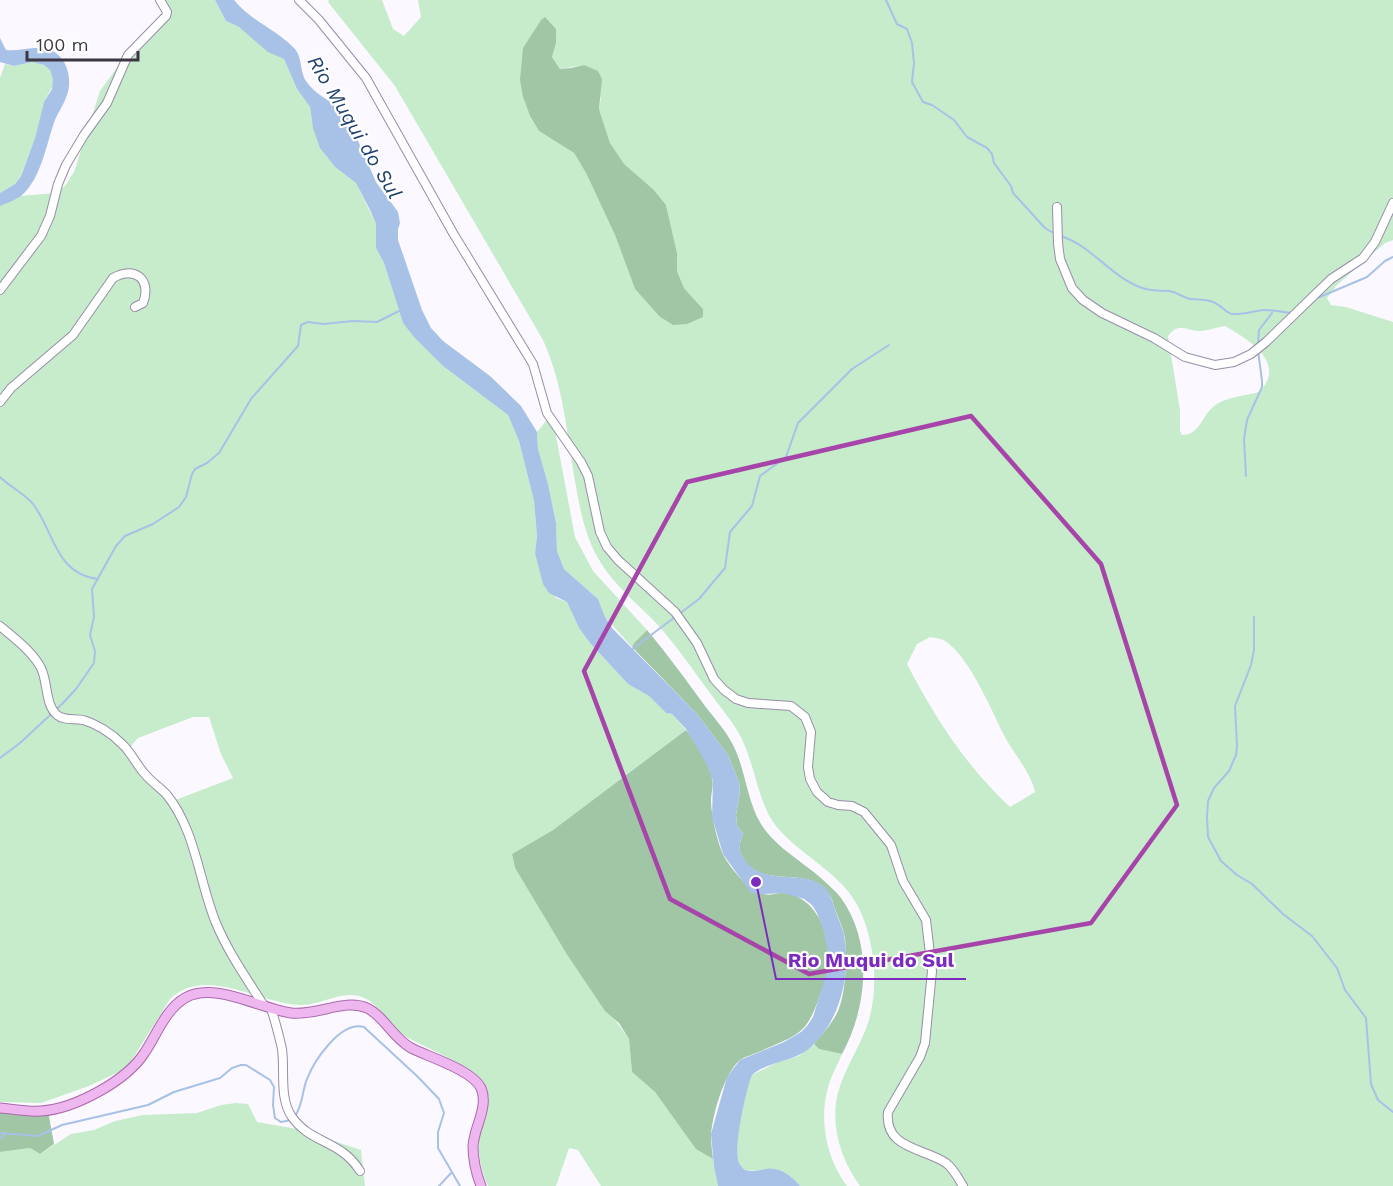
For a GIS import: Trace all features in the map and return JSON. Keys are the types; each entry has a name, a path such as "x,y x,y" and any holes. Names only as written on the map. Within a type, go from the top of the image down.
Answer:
{"main road":[{"path":"0,1108 32,1111 54,1109 111,1086 134,1068 164,1019 186,998 210,992 267,1007 304,1013 351,1004 368,1008 376,1014 400,1041 475,1080 482,1091 484,1100 473,1147 475,1166 481,1186"}],"street":[{"path":"0,290 41,236 50,216 58,184 66,165 80,140 107,103 128,55 166,16 160,0"},
{"path":"299,0 319,20 366,78 453,233 533,364 548,413 588,476 600,532 608,546 618,560 675,612 697,643 714,679 724,690 736,699 748,703 790,706 805,717 811,732 808,767 810,779 817,792 828,802 852,806 864,812 891,845 903,881 926,920 932,971 925,1043 920,1057 888,1112 887,1123 894,1137 919,1152 949,1165 963,1186"},
{"path":"1057,207 1060,259 1072,288 1083,300 1102,313 1154,338 1185,357 1215,365 1234,362 1251,354 1323,286 1364,258 1375,242 1393,203"},
{"path":"0,402 10,388 68,341 113,278 123,272 131,271 138,275 143,283 145,298 143,303 135,307"},
{"path":"0,626 28,650 38,663 46,679 51,706 57,715 83,720 100,727 113,736 126,748 153,783 167,795 192,846 216,923 228,949 267,1007 282,1051 286,1102 291,1117 306,1132 344,1152 360,1171"}],"highlighted area":[{"path":"971,416 1101,564 1177,805 1091,923 809,974 670,899 584,671 687,482"}],"green space":[{"path":"156,0 215,0 226,21 239,27 284,59 297,89 310,107 312,122 324,153 335,167 356,183 376,224 376,248 384,263 403,323 443,366 508,415 519,441 534,501 537,536 535,553 556,598 567,602 579,628 590,643 628,684 649,696 666,713 672,714 686,730 553,830 512,854 515,868 566,953 629,1039 632,1072 655,1092 696,1148 713,1159 718,1186 601,1186 578,1150 569,1148 556,1186 488,1186 479,1153 480,1133 488,1103 488,1095 482,1080 468,1069 403,1035 372,1003 352,995 301,1005 216,986 200,985 184,989 170,999 130,1063 121,1071 89,1086 41,1103 0,1102 0,206 20,196 55,193 65,186 74,172 100,91 126,55 168,15","holes":["193,717 209,717 221,754 233,778 173,801 130,755 131,746 138,738"]},
{"path":"329,0 382,0 393,29 404,36 421,17 418,0 1393,0 1393,240 1385,243 1337,285 1327,298 1331,305 1346,307 1393,322 1393,1186 860,1186 842,1151 838,1139 835,1112 840,1086 869,1020 874,995 871,944 857,904 837,879 799,849 776,826 764,806 744,743 735,727 671,640 606,571 595,553 584,523 577,492 560,391 543,340 395,86 328,2","holes":["556,43 552,57 560,69 584,65 601,98 599,109 610,143 623,164 654,190 666,205 677,253 677,271 684,288 703,309 659,316 635,289 615,235 574,153 539,131 530,116 523,97","1225,326 1254,345 1267,362 1269,371 1267,381 1259,392 1218,404 1209,411 1197,429 1182,435 1168,336 1179,328 1195,331","930,637 946,642 957,651 981,688 1006,739 1030,777 1035,792 1010,807 965,758 940,722 907,664 917,644"]},
{"path":"545,17 556,29 556,43 552,57 560,69 584,65 598,71 602,79 599,109 610,143 624,164 654,190 666,205 677,253 677,271 684,288 703,309 703,317 687,324 673,325 659,316 635,289 615,235 574,153 539,131 530,116 520,80 523,48"},
{"path":"32,62 49,69 53,76 53,85 44,102 35,138 21,175 15,184 0,193 0,78 5,64 14,66"},
{"path":"553,420 575,537 593,571 647,630 632,647 605,617 598,599 564,569 557,551 556,523 538,449 537,432 546,421"},
{"path":"647,630 731,741 756,815 767,833 837,893 852,916 859,935 863,976 857,1017 842,1054 819,1049 814,1044 836,1015 844,985 845,938 831,897 819,884 798,878 763,874 753,869 744,860 740,847 743,834 737,825 736,815 740,792 739,782 728,755 697,714 632,647"},
{"path":"686,730 702,753 713,781 711,800 714,822 725,858 742,879 758,892 766,895 782,893 793,895 811,907 818,916 827,938 830,960 823,987 805,1026 792,1037 740,1060 734,1066 724,1084 714,1118 711,1136 713,1159 696,1149 655,1092 632,1072 629,1039 619,1023 605,1011 566,953 515,868 512,854 553,830"},
{"path":"814,1044 819,1049 842,1054 829,1084 824,1124 829,1150 847,1186 800,1186 765,1169 745,1170 739,1163 739,1132 743,1105 752,1075 778,1062 799,1056"},
{"path":"236,1103 248,1104 257,1122 297,1129 361,1150 365,1186 0,1186 0,1152 30,1148 40,1154 71,1134 94,1130 115,1121 143,1115 197,1113"},
{"path":"48,1111 54,1144 40,1154 30,1148 0,1152 0,1112"}],"water":[{"path":"215,0 234,0 247,13 293,47 298,55 306,81 348,118 376,182 398,212 400,223 398,240 422,310 431,328 443,341 490,376 521,406 537,432 538,449 556,523 557,551 564,569 598,599 613,629 697,714 728,755 739,782 740,792 736,815 737,825 743,834 740,847 744,859 752,868 762,873 808,879 818,883 829,894 843,932 846,950 845,979 837,1008 823,1034 807,1051 767,1066 752,1075 739,1132 739,1163 745,1170 770,1168 780,1170 800,1186 718,1186 711,1134 727,1077 740,1060 784,1042 801,1032 813,1017 830,962 824,932 817,913 804,899 783,893 751,893 723,854 712,817 713,781 706,763 686,729 672,714 666,713 649,696 628,684 590,643 579,628 567,602 549,593 543,584 535,553 537,536 534,501 519,441 508,415 443,366 403,323 384,263 376,248 376,224 371,212 356,183 335,167 320,148 313,128 310,107 297,89 284,59 268,52 239,27 226,21"},
{"path":"0,38 6,50 44,48 56,53 65,64 69,86 34,180 21,196 0,206 0,193 15,184 21,176 35,138 44,102 52,89 53,79 50,70 44,65 32,62 14,66 0,62"}],"waterway":[{"path":"886,0 897,24 907,29 912,43 914,63 912,82 923,102 932,105 954,120 967,137 987,148 1013,193 1045,228 1055,234"},
{"path":"1061,236 1082,247 1121,277 1142,288 1169,291 1188,298 1210,301 1232,314 1264,310 1291,313"},
{"path":"1315,299 1367,277 1393,257"},
{"path":"0,758 20,743 62,704 76,689 94,663 95,651 90,635 94,617 92,589 116,546 125,536 153,524 179,507 186,497 195,469 219,453 251,399 298,346 301,325 308,322 323,324 353,321 377,322 399,311"},
{"path":"1258,345 1259,330 1272,313"},
{"path":"679,614 699,599 725,568 730,532 752,506 760,476 786,457 798,423 852,369 889,345"},
{"path":"1246,476 1244,439 1247,420 1262,387 1258,350"},
{"path":"0,477 33,504 64,560 73,569 98,579"},
{"path":"631,650 675,617"},
{"path":"1254,617 1254,650 1251,665 1235,706 1236,755 1229,771 1214,788 1208,801 1208,837 1221,861 1252,884 1283,914 1312,936 1337,968 1345,990 1366,1018 1371,1084 1378,1100 1393,1112"},
{"path":"295,1116 315,1062 337,1036 346,1030 364,1027 439,1099 444,1113 438,1132 438,1148 460,1186"},
{"path":"0,1133 38,1136 62,1125 148,1105 174,1092 220,1078 232,1068 241,1065 246,1065 270,1080 274,1087 275,1118 281,1122 291,1120"},
{"path":"0,1139 6,1133"},
{"path":"439,1186 452,1172"}],"place":[{"name":"Rio Muqui do Sul","path":"756,882"}]}
